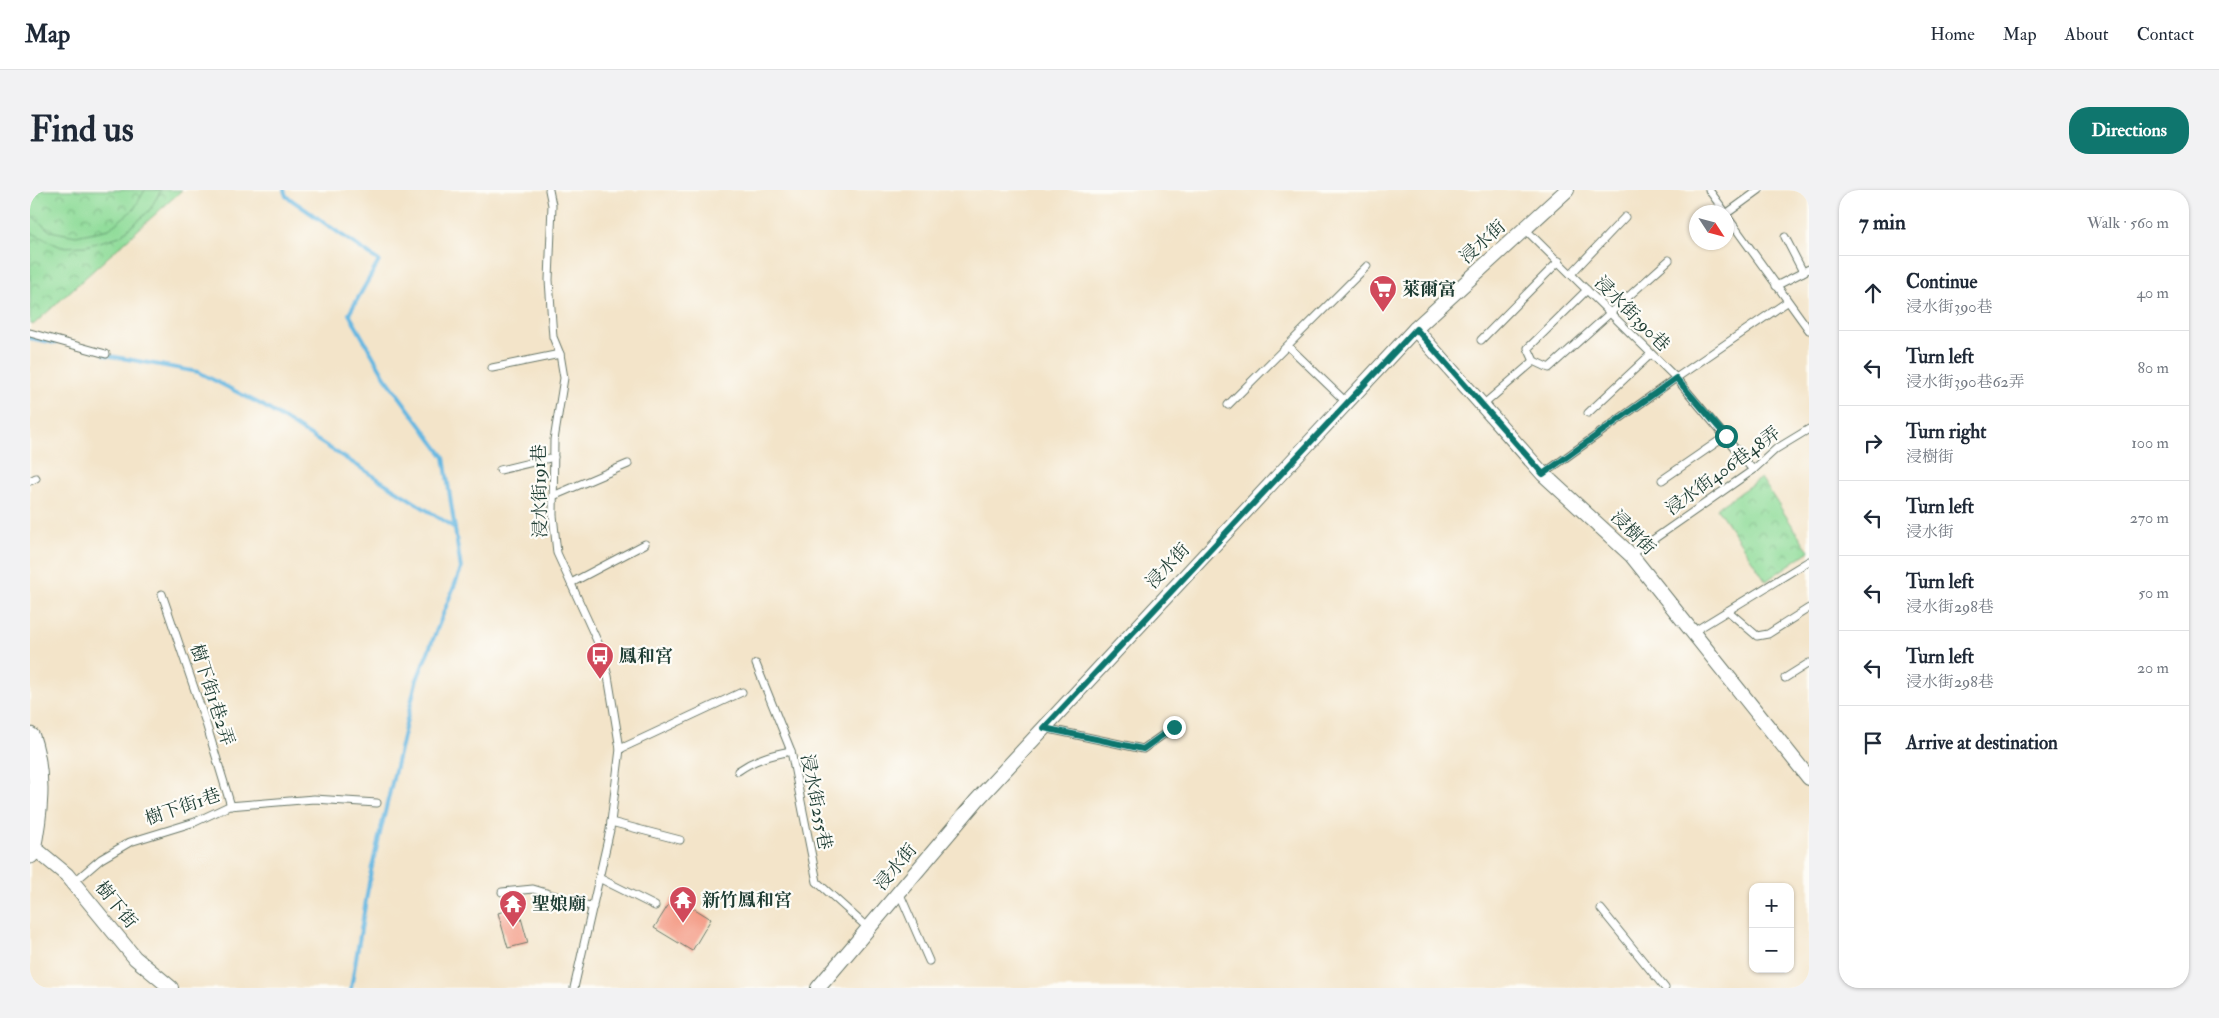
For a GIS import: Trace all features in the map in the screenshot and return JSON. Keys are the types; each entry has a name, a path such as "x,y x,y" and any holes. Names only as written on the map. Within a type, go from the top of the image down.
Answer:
{"street":[{"name":"浸水街","path":"818,988 977,800 1416,329 1568,190"},
{"name":"浸樹街","path":"1416,329 1543,474 1631,555 1809,778"},
{"path":"30,737 34,750 39,790 31,850"},
{"name":"樹下街","path":"31,850 73,883 135,958 171,988"}],"lane":[{"name":"浸水街191巷","path":"549,190 552,205 549,280 553,337 560,354 564,378 554,440 553,496 557,553 604,660 620,749 611,822 574,988"},
{"path":"1709,190 1720,205"},
{"path":"1734,208 1759,190"},
{"path":"1572,274 1625,217"},
{"path":"1734,226 1787,302 1800,315 1809,330"},
{"name":"浸水街390巷","path":"1525,229 1676,378 1753,470"},
{"path":"1776,286 1806,271 1785,237"},
{"path":"1587,290 1528,348 1534,361 1549,368 1669,260"},
{"path":"1481,340 1559,261"},
{"path":"1228,405 1367,266"},
{"path":"1543,474 1676,378 1787,302"},
{"path":"30,333 106,354"},
{"path":"1289,346 1347,403"},
{"path":"492,368 560,354"},
{"path":"1588,413 1651,354"},
{"path":"1483,405 1534,361"},
{"name":"浸水街406巷48弄","path":"1631,555 1753,470 1776,449 1809,429"},
{"path":"1662,480 1726,436"},
{"path":"500,470 554,457"},
{"path":"553,496 628,464"},
{"path":"571,583 644,544"},
{"path":"1693,632 1809,561"},
{"name":"樹下街1巷2弄","path":"162,594 205,720 231,806"},
{"path":"1728,611 1757,636 1768,634 1809,608"},
{"path":"1785,678 1809,663"},
{"name":"浸水街255巷","path":"756,664 792,751 816,882 868,928"},
{"path":"620,749 742,692"},
{"path":"1044,728 1143,749 1174,727"},
{"path":"738,771 766,756 792,751"},
{"name":"樹下街1巷","path":"73,883 101,859 130,842 195,822 231,806 314,799 377,803"},
{"path":"611,822 680,840"},
{"path":"599,878 655,906"},
{"path":"502,892 533,889 593,906"},
{"path":"899,892 929,961"},
{"path":"1600,909 1664,988"}],"green space":[{"path":"30,190 182,190 33,325 30,322"},
{"path":"145,190 161,190 149,211 120,236 86,246 61,247 30,232 30,214 50,231 76,236 109,229 134,209"},
{"path":"1761,478 1809,551 1766,581 1717,508"}],"building":[{"name":"新竹鳳和宮","path":"674,896 711,919 692,951 654,928"},
{"name":"聖娘廟","path":"518,907 528,943 508,948 498,913"}],"waterway":[{"path":"284,190 286,196 379,261 349,314 385,377 444,457 461,569 416,682 371,871 351,988"},
{"path":"30,338 55,343"},
{"path":"105,355 198,372 262,405 455,528"}],"place":[{"name":"萊爾富","path":"1383,313"},
{"name":"鳳和宮","path":"600,680"},
{"name":"新竹鳳和宮","path":"683,924"},
{"name":"聖娘廟","path":"513,928"}],"route":[{"path":"1174,727 1143,749 1044,728 1416,329 1543,474 1676,378 1726,436"}]}
